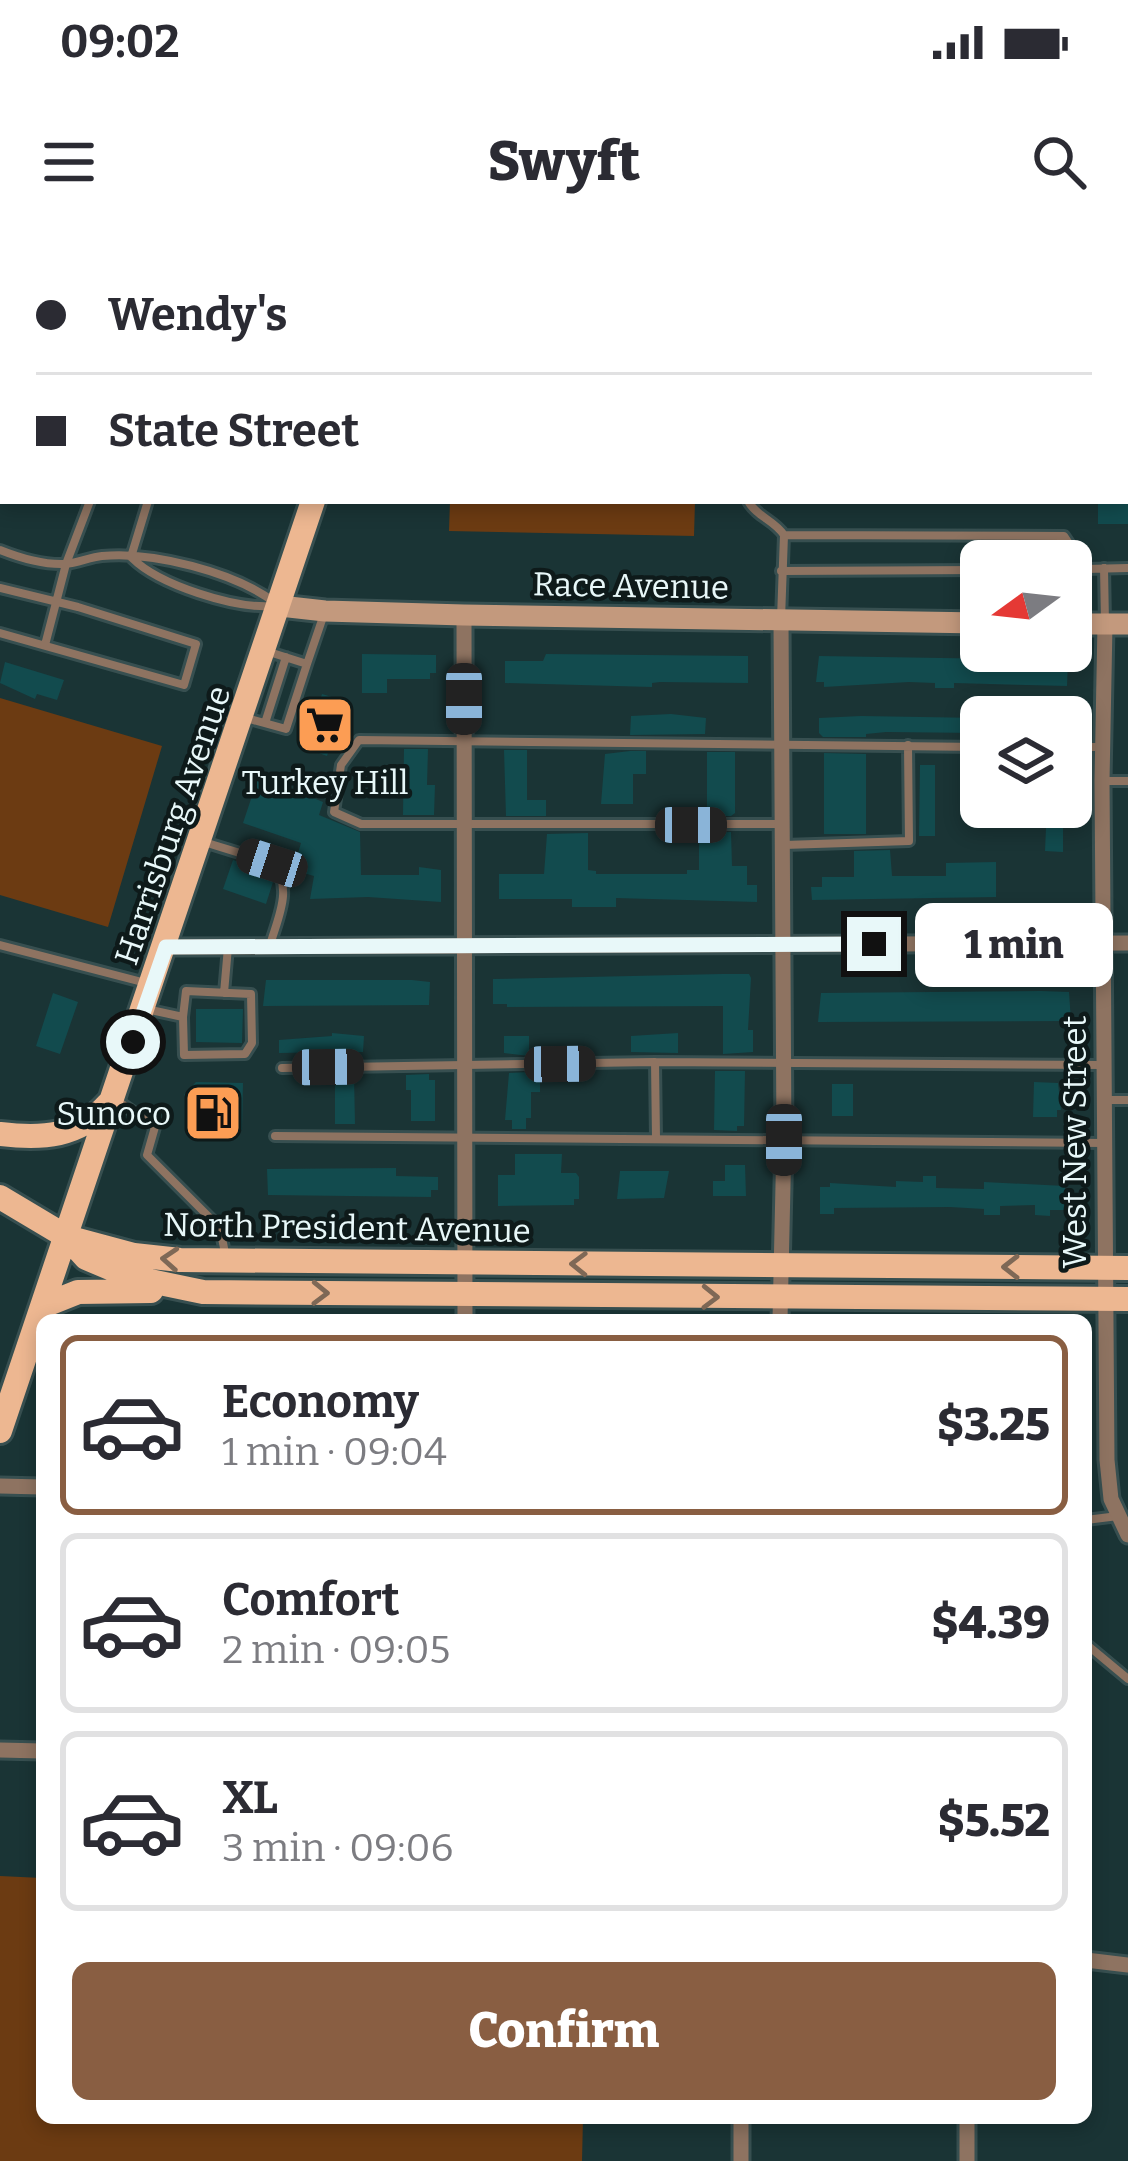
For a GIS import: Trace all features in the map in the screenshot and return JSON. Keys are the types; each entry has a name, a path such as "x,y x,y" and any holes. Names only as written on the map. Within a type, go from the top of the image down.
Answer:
{"main road":[{"name":"Harrisburg Avenue","path":"40,1314 202,841 254,720 275,654 280,606 312,504"},
{"name":"Race Avenue","path":"280,606 464,615 960,623"},
{"path":"1092,624 1128,625"},
{"path":"0,1134 43,1137 69,1132 90,1122 114,1098"},
{"path":"0,1197 67,1237"},
{"name":"North President Avenue","path":"67,1237 158,1259 1116,1268"},
{"name":"North President Avenue","path":"67,1237 86,1258 114,1271 203,1292 465,1307 779,1309 1117,1299"},
{"path":"43,1306 67,1294 88,1291 203,1292"},
{"name":"Harrisburg Avenue","path":"0,1431 36,1326"}],"street":[{"path":"464,615 465,1307"},
{"path":"779,1309 784,1266 781,620"},
{"name":"West New Street","path":"1105,624 1104,1143 1117,1299 1107,1460 1110,1494 1128,1534"},
{"path":"166,947 1128,944"},
{"path":"0,1486 36,1487"},
{"path":"0,1750 36,1751"},
{"path":"1092,1961 1128,1965"},
{"path":"741,2124 741,2161"},
{"path":"967,2124 967,2161"}],"lane":[{"path":"45,644 66,564 89,504"},
{"path":"130,557 147,504"},
{"path":"750,504 784,535 781,620"},
{"path":"784,535 1064,536 1067,540"},
{"path":"0,550 66,564 102,556 153,556 257,589 280,606"},
{"path":"130,557 147,574 244,606 280,606"},
{"path":"1104,568 1105,624"},
{"path":"1092,569 1128,568"},
{"path":"781,571 960,570"},
{"path":"0,588 196,644 184,685 0,632"},
{"path":"308,664 275,654 279,687 254,720 286,729 296,693 308,664 325,611"},
{"path":"782,824 361,824 334,812 341,765 358,740 960,746"},
{"path":"782,845 909,841 908,745"},
{"path":"1092,747 1102,747"},
{"path":"1102,781 1128,781"},
{"path":"202,841 272,863 279,870 285,888 270,947"},
{"path":"0,945 149,997 183,1017"},
{"path":"224,993 227,947"},
{"path":"186,991 250,994 252,1043 245,1054 184,1054 183,1017 186,991"},
{"path":"282,1068 655,1062 1103,1065"},
{"path":"655,1062 656,1139"},
{"path":"114,1098 155,1127 147,1155 220,1228 227,1261"},
{"path":"1104,1100 1128,1100"},
{"path":"275,1136 1104,1143"},
{"path":"1092,1519 1119,1516"},
{"path":"1092,1650 1128,1679"}],"shaded area":[{"path":"450,504 695,504 694,536 449,531"},
{"path":"0,698 162,746 108,927 0,895"},
{"path":"0,1876 36,1878 36,2124 583,2124 582,2161 0,2161"}],"building":[{"path":"1098,504 1128,504 1128,524 1098,524"},
{"path":"362,654 436,655 436,673 430,673 430,679 387,679 387,693 362,693"},
{"path":"546,654 748,656 748,683 660,682 652,687 505,683 505,661 543,661"},
{"path":"819,656 960,658 960,672 1068,672 1067,686 954,683 954,688 935,688 935,683 909,682 824,687 824,682 816,682"},
{"path":"5,662 64,680 57,700 37,694 35,699 0,683"},
{"name":"Turkey Hill","path":"322,694 345,701 327,756 305,748"},
{"path":"631,716 706,718 705,734 630,735"},
{"path":"819,718 960,718 960,733 823,737"},
{"path":"404,749 428,749 427,785 435,785 434,815 403,815"},
{"path":"504,750 527,750 527,800 546,800 546,816 506,816"},
{"path":"646,751 646,774 633,774 633,804 601,804 605,754"},
{"path":"707,752 735,752 735,813 731,816 712,816 712,807 707,807"},
{"path":"824,753 866,754 866,834 824,834"},
{"path":"920,765 935,765 935,836 919,836"},
{"path":"259,775 323,802 319,815 360,832 361,875 419,875 419,867 441,870 441,902 310,899 314,876 293,870 301,843 243,823"},
{"path":"1046,828 1063,828 1063,852 1045,851"},
{"path":"731,832 732,866 747,866 747,885 757,885 757,902 616,898 616,907 572,907 572,899 499,899 499,874 544,874 547,834 588,833 588,870 596,874 687,874 687,870 699,870 699,833"},
{"path":"890,850 892,876 946,876 946,863 996,862 996,897 812,900 811,887 822,887 822,877 854,877 854,851"},
{"path":"233,860 268,871 273,882 266,904 223,889"},
{"path":"749,974 748,1030 753,1030 753,1052 723,1054 723,1006 493,1004 493,979"},
{"path":"266,980 430,982 429,1005 263,1006"},
{"path":"1069,992 1071,1021 818,1022 821,993"},
{"path":"53,993 78,1002 60,1054 36,1046"},
{"path":"196,1009 243,1009 242,1043 196,1042"},
{"path":"332,1033 364,1036 363,1052 354,1052 354,1059 334,1059 334,1052 279,1053 279,1040"},
{"path":"678,1033 678,1053 631,1052 631,1036"},
{"path":"504,1036 529,1036 529,1056 504,1053"},
{"path":"715,1071 745,1071 744,1126 737,1126 737,1131 714,1130"},
{"path":"529,1072 529,1076 540,1076 540,1092 531,1092 526,1129 512,1129 512,1120 505,1120 509,1073"},
{"path":"429,1074 429,1080 435,1080 435,1121 411,1121 406,1075"},
{"path":"335,1075 354,1075 355,1124 335,1124"},
{"path":"196,1082 243,1083 242,1129 231,1141 184,1095"},
{"path":"1034,1082 1058,1083 1061,1110 1057,1117 1033,1117"},
{"path":"832,1084 853,1084 853,1116 832,1116"},
{"path":"515,1154 562,1154 561,1173 579,1177 579,1199 574,1199 574,1205 498,1206 498,1175 515,1175"},
{"path":"725,1165 745,1165 746,1196 713,1196 713,1181 725,1181"},
{"path":"396,1168 396,1176 438,1177 438,1190 431,1190 431,1197 268,1195 267,1169"},
{"path":"620,1171 669,1171 664,1198 617,1199"},
{"path":"923,1176 936,1176 936,1188 984,1189 984,1182 1065,1186 1065,1191 1071,1191 1071,1204 1065,1204 1065,1210 1050,1210 1050,1216 1035,1215 1035,1205 1000,1206 1000,1215 950,1207 834,1208 834,1214 820,1214 820,1187 830,1187 830,1183 896,1187 896,1181 923,1182"}],"place":[{"name":"Turkey Hill","path":"325,725"},
{"name":"Sunoco","path":"213,1113"}],"route":[{"path":"133,1042 166,947 874,944"}]}
